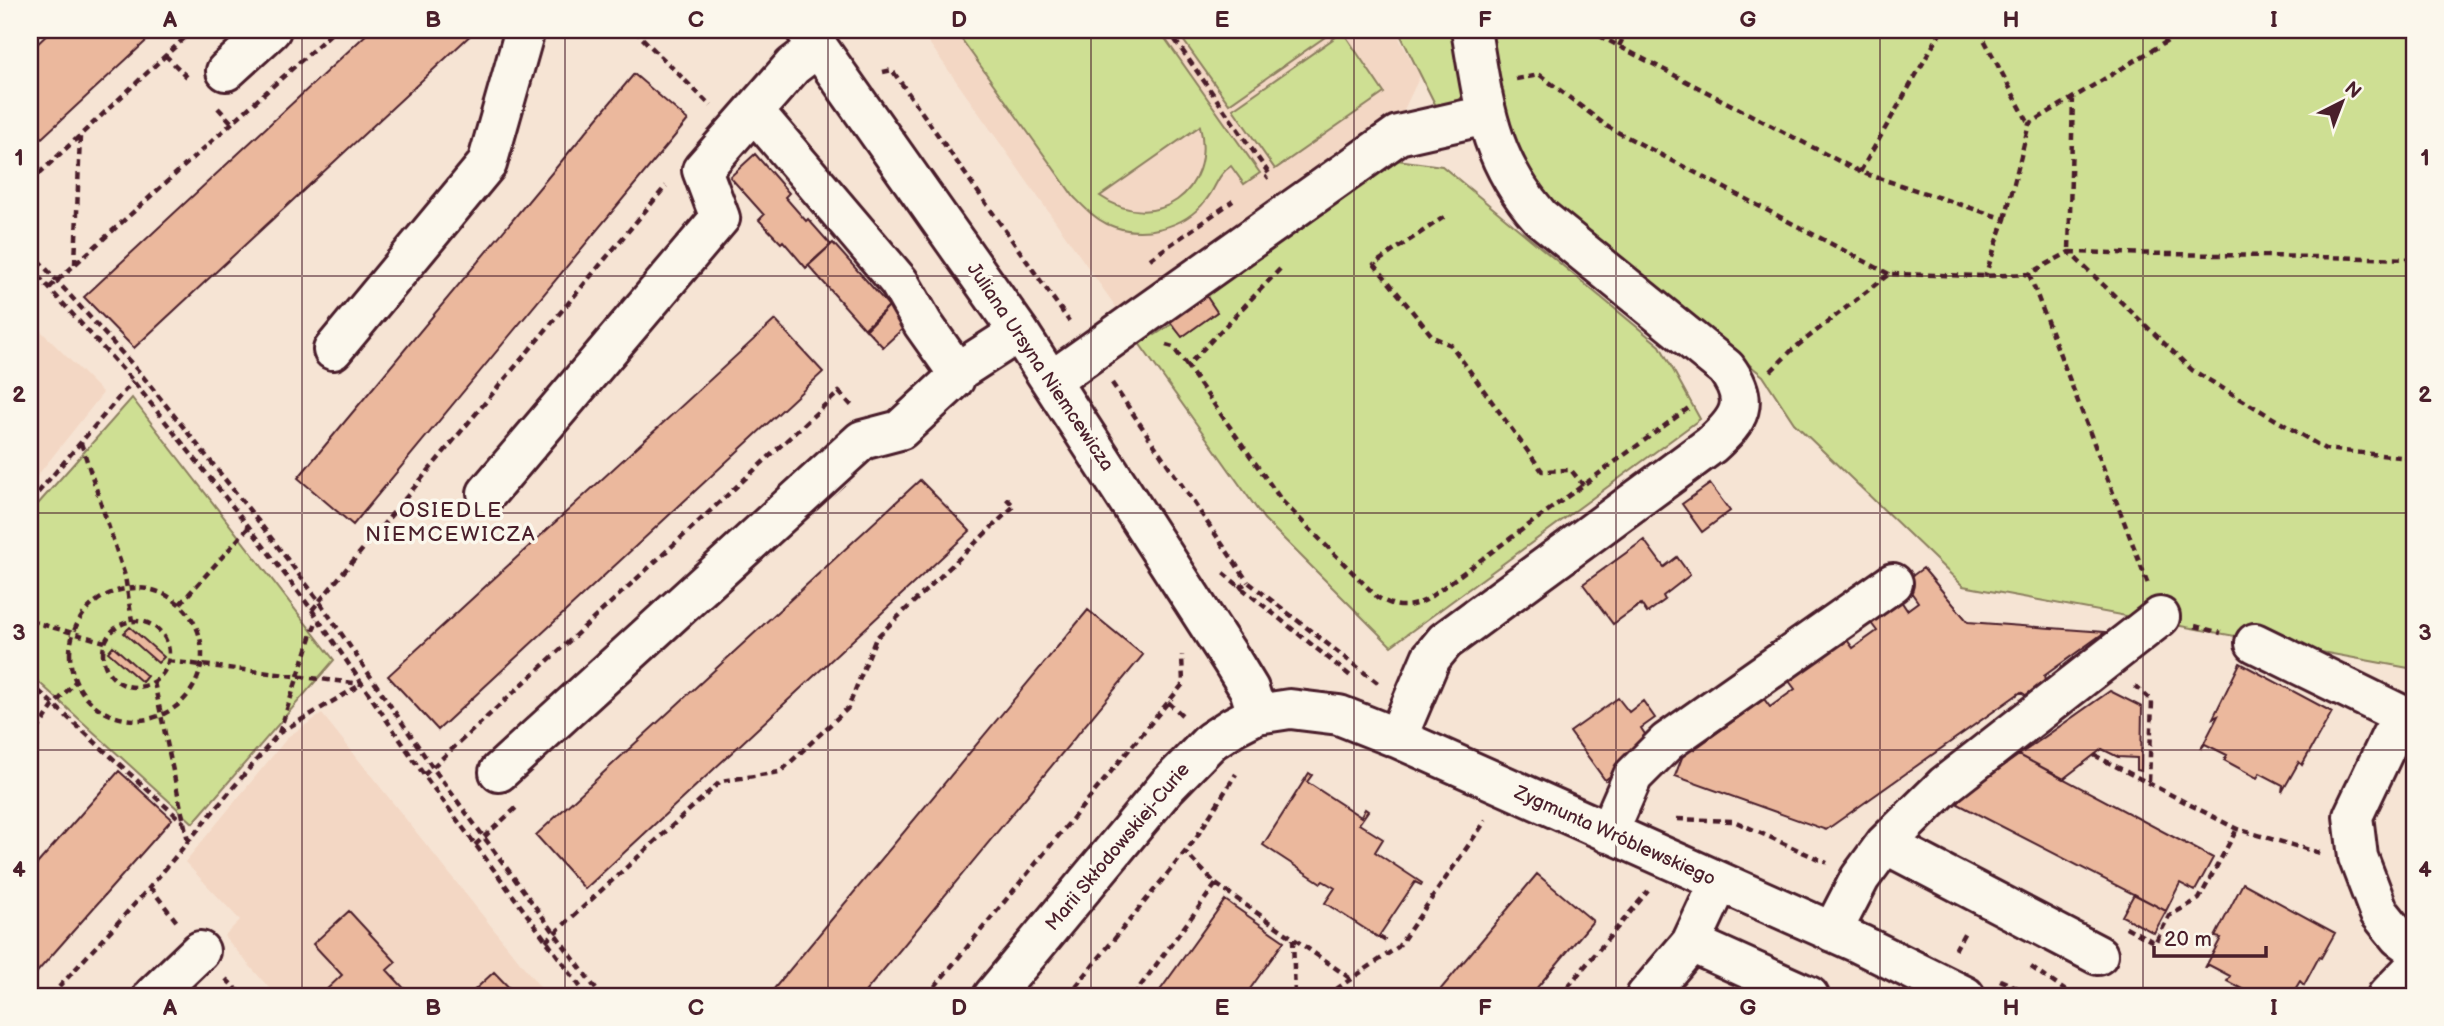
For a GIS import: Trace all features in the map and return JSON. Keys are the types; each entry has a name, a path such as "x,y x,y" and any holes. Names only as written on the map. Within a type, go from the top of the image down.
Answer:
{"street":[{"path":"226,71 271,30"},
{"path":"333,350 487,164 525,30"},
{"path":"1397,738 1431,658 1445,641 1712,444 1728,430 1737,417 1741,401 1737,383 1726,368 1540,217 1523,197 1503,165 1483,101 1471,30"},
{"path":"487,493 720,218 702,170 793,66 812,38"},
{"name":"Juliana Ursyna Niemcewicza","path":"812,38 1019,332 1232,661 1249,689 1257,715"},
{"path":"1051,381 1392,138 1483,101"},
{"path":"754,111 899,282 923,324 957,372"},
{"path":"499,772 862,440 900,430 955,379 957,372 1019,332"},
{"path":"1608,833 1633,776 1667,742 1893,583"},
{"path":"1832,932 1860,878 1885,844 1945,785 2160,617"},
{"path":"2255,643 2411,716 2391,736 2353,816 2358,857 2379,912 2399,937 2414,948"},
{"name":"Zygmunta Wróblewskiego","path":"1257,715 1290,709 1339,715 1397,738 1832,932 1965,996"},
{"name":"Marii Skłodowskiej-Curie","path":"993,996 1167,786 1211,741 1257,715"},
{"path":"1885,844 2108,946"},
{"path":"1646,996 1691,943 1719,883"},
{"path":"1691,943 1810,996"},
{"path":"153,996 201,951"},
{"path":"2387,996 2414,968"}],"path":[{"path":"30,182 192,30"},
{"path":"49,288 335,30"},
{"path":"634,30 713,108"},
{"path":"1168,30 1270,175 1263,180"},
{"path":"1588,30 1860,172 2005,219"},
{"path":"1619,46 1627,30"},
{"path":"1860,172 1942,30"},
{"path":"1979,30 2029,124 2005,219 1985,276"},
{"path":"2029,124 2186,30"},
{"path":"881,72 892,70 1248,582"},
{"path":"1483,101 1539,75 1608,127 1889,275 2029,274 2069,252 2413,259"},
{"path":"2073,97 2069,252 2192,370 2325,449 2410,458"},
{"path":"75,264 80,135"},
{"path":"2414,135 2410,458 2414,481"},
{"path":"312,610 670,183"},
{"path":"1150,259 1235,200"},
{"path":"1444,217 1374,264 1433,337 1451,345 1542,471 1571,470 1583,485"},
{"path":"30,251 141,374 319,601 433,768 601,996"},
{"path":"1285,263 1187,366 1282,501 1377,597 1390,605 1403,608 1426,600 1690,407"},
{"path":"30,267 133,381 249,527 318,618 424,775 587,996"},
{"path":"2029,274 2160,617 2255,643"},
{"path":"1741,401 1792,350 1889,275"},
{"path":"30,502 133,381"},
{"path":"424,775 839,392 879,435"},
{"path":"81,443 127,588 132,621"},
{"path":"546,941 721,781 780,772 848,708 876,638 1014,506 1006,498"},
{"path":"180,604 249,527"},
{"path":"127,588 142,588 162,593 180,604 193,620 201,640 202,664 197,681 186,698 161,716 130,721 110,715 92,704 75,682 69,648 72,633 86,610 102,597 127,588"},
{"path":"279,733 318,618"},
{"path":"30,621 105,642"},
{"path":"132,621 143,622 161,632 167,640 169,661 165,671 154,682 139,688 129,687 111,677 103,657 105,642 114,629 132,621"},
{"path":"927,996 1183,684 1182,649"},
{"path":"2105,659 2152,701 2148,783"},
{"path":"169,661 363,684"},
{"path":"30,741 54,705 75,682"},
{"path":"154,682 188,841"},
{"path":"30,683 184,823"},
{"path":"51,996 279,733 363,684"},
{"path":"1068,996 1185,852 1240,768 1168,702"},
{"path":"2094,755 2237,829 2361,865"},
{"path":"1326,996 1398,947 1493,811"},
{"path":"2108,946 2124,926 2155,943 2169,916 2199,899 2237,829"},
{"path":"1185,852 1216,884 1351,979"},
{"path":"1133,996 1216,884"},
{"path":"1560,996 1653,885"},
{"path":"1293,938 1295,996"}],"shaded area":[{"path":"920,30 1398,30 1400,40 1420,76 1400,118 1123,317"},
{"path":"30,320 103,393 30,485"},
{"path":"322,714 547,996 276,996 224,936 240,920 185,862 289,736"}],"green space":[{"path":"955,30 1159,30 1260,173 1244,184 1231,166 1222,174 1210,195 1197,210 1174,224 1147,231 1133,231 1107,224 1074,197","holes":["1200,126 1203,149 1199,170 1190,187 1177,200 1160,208 1142,211 1121,207 1100,196"]},
{"path":"1176,30 1335,30 1229,104"},
{"path":"1398,30 2414,30 2414,669 1963,586 1794,423 1763,376 1438,110"},
{"path":"1343,32 1384,93 1275,169 1233,109"},
{"path":"1391,151 1397,160 1442,166 1660,346 1700,419 1391,646 1264,519 1134,336 1147,326 1155,335 1172,324 1182,337 1217,312 1201,288"},
{"path":"132,398 334,660 193,823 30,674 30,513"}],"building":[{"path":"52,30 158,30 30,149 30,51"},
{"path":"371,30 476,30 134,348 84,297"},
{"path":"634,74 688,120 353,525 298,478"},
{"path":"755,154 789,193 785,197 831,245 806,268 783,241 781,243 759,220 764,215 730,177"},
{"path":"833,243 889,306 866,330 808,265"},
{"path":"1201,288 1217,312 1182,337 1164,314"},
{"path":"891,304 909,323 883,347 865,328"},
{"path":"775,320 823,372 438,730 388,676"},
{"path":"920,480 970,531 585,889 536,835"},
{"path":"1710,484 1730,511 1702,532 1682,504"},
{"path":"1644,540 1664,567 1677,557 1690,575 1663,596 1665,600 1647,613 1641,604 1613,624 1583,584"},
{"path":"1923,568 1968,622 2105,632 2044,676 2046,686 2030,698 2021,692 1826,830 1675,776 1686,747 1693,750 1764,699 1770,707 1795,689 1789,681 1847,640 1853,648 1877,631 1871,623 1901,601 1907,610 1918,602 1904,582"},
{"path":"1088,610 1143,655 862,996 768,996"},
{"path":"130,627 164,657 158,663 124,633"},
{"path":"113,646 147,676 142,682 108,652"},
{"path":"2240,663 2332,712 2302,765 2299,762 2282,792 2283,785 2260,773 2257,778 2224,760 2227,755 2205,744 2201,749"},
{"path":"2110,691 2142,707 2141,771 2137,770 2137,758 2118,757 2102,749 2063,779 2019,755"},
{"path":"1618,698 1629,712 1643,701 1655,718 1641,728 1652,745 1605,780 1570,732"},
{"path":"2019,755 2213,858 2195,891 2180,883 2166,911 1958,804 1962,796"},
{"path":"119,771 172,819 30,980 30,872"},
{"path":"1309,773 1312,775 1307,782 1361,817 1365,809 1368,811 1359,824 1383,839 1375,852 1422,883 1421,885 1415,882 1379,936 1385,939 1384,941 1325,903 1335,888 1323,881 1321,883 1263,845"},
{"path":"1537,874 1593,921 1530,996 1435,996"},
{"path":"2243,883 2335,933 2304,985 2300,981 2291,996 2255,996 2227,981 2230,976 2209,965 2205,968 2221,938 2215,937"},
{"path":"2134,894 2166,911 2154,933 2122,916"},
{"path":"1225,900 1284,941 1245,996 1156,996"},
{"path":"349,911 396,962 387,970 411,996 330,996 325,991 342,975 313,944"},
{"path":"494,972 517,996 468,996"}],"district":[{"name":"OSIEDLE NIEMCEWICZA","path":"451,522"}]}
